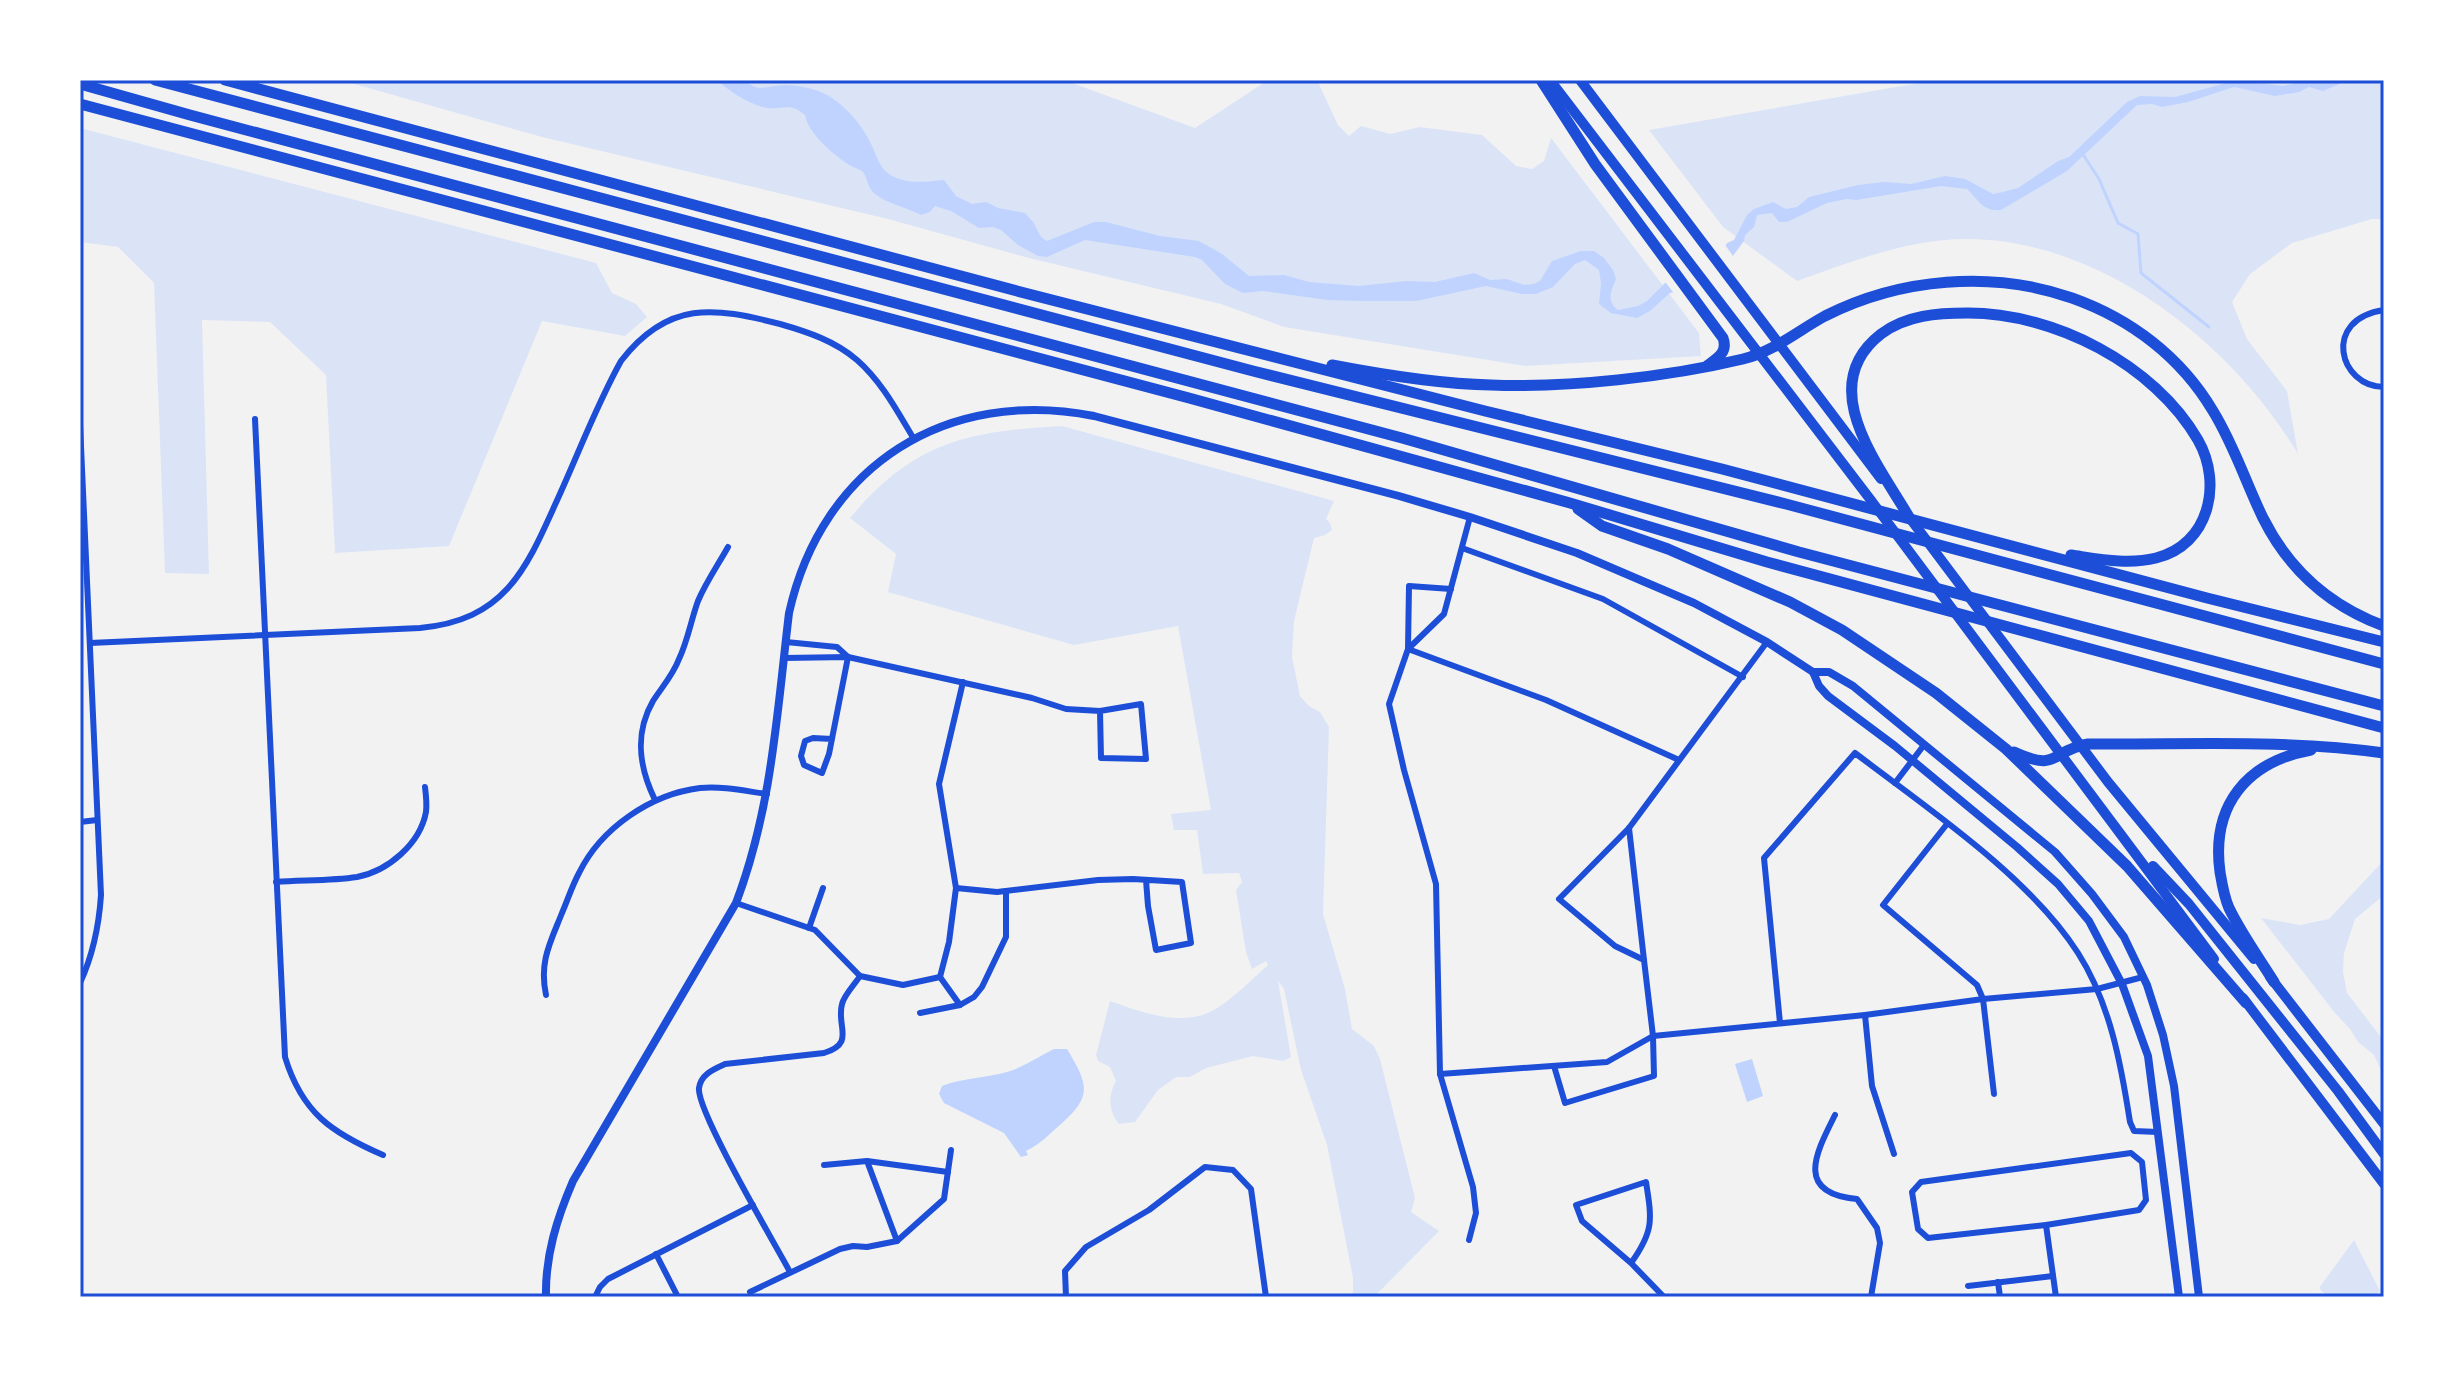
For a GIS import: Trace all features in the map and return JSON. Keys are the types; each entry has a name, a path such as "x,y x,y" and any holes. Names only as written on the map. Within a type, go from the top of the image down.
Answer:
{"highway":[{"path":"155,80 1295,382 1852,521 2384,664"},
{"path":"225,80 1017,291 2384,642"},
{"path":"1541,80 1595,164 1725,344 1722,354 1705,366"},
{"path":"80,84 1402,438 1768,544 2384,706"},
{"path":"80,104 935,330 1570,503 1767,562 2384,728"},
{"path":"1242,348 1418,379 1490,385 1566,383 1705,366 1758,354 1851,304 1898,289 1960,282 2015,285 2049,291 2110,314 2148,338 2180,366 2215,413 2282,552 2315,588 2343,608 2384,626"},
{"path":"1909,517 1855,422 1851,400 1852,380 1867,347 1888,328 1900,322 1931,315 1996,314 2039,323 2081,338 2121,361 2168,402 2192,431 2202,449 2209,469 2211,495 2205,517 2193,535 2181,547 2157,558 2116,561 2011,545"},
{"path":"1570,503 1602,526 1668,549 1790,602 1842,630 1936,693 2006,749 2127,866 2246,1003"},
{"path":"2006,749 2040,762 2063,755 2080,745 2252,742 2384,753"},
{"path":"2274,982 2229,907 2218,855 2219,836 2232,799 2252,774 2290,754 2335,747"}],"main road":[{"path":"1550,80 1870,499 2384,1184"},
{"path":"1580,80 2080,745 2274,982 2384,1124"},
{"path":"2122,834 2189,904 2338,1091 2384,1154"}],"street":[{"path":"2384,310 2355,320 2345,332 2343,350 2350,367 2362,383 2384,387"},
{"path":"90,643 433,627 465,618 495,601 516,580 532,556 621,361 649,332 683,315 710,311 736,313 804,331 831,342 855,358 874,377 914,439"},
{"path":"546,1297 554,1230 573,1181 736,903 752,856 767,794 795,587 805,559 824,523 867,473 914,439 945,425 991,412 1029,409 1068,411 1470,517 1640,578 1767,642 1813,672 1829,672 1853,686 2055,852 2124,937 2143,977 2163,1035 2174,1086 2199,1297"},
{"path":"255,419 282,1041 290,1073 304,1101 325,1124 351,1141 383,1155"},
{"path":"80,424 100,911 92,952 80,983"},
{"path":"1408,649 1444,614 1470,517"},
{"path":"655,800 644,779 640,758 644,722 654,699 678,662 700,598 728,547"},
{"path":"1462,548 1603,599 1743,677"},
{"path":"1451,589 1409,586 1408,649 1389,704 1436,884 1440,1074 1473,1187 1476,1213 1469,1240"},
{"path":"786,642 837,647 848,657"},
{"path":"1644,960 1615,946 1559,899 1629,828 1767,642"},
{"path":"1408,649 1546,700 1679,760"},
{"path":"832,739 813,738 805,741 801,756 804,765 822,773 832,739 848,657"},
{"path":"784,658 848,657 1032,698 1066,709 1100,711 1141,704 1146,759 1101,758 1100,711"},
{"path":"1813,672 1828,696 1912,760 2058,884 2089,921 2122,984 2148,1056 2179,1297"},
{"path":"960,1005 940,977 949,942 956,888 939,784 963,682"},
{"path":"1895,783 1924,745"},
{"path":"1780,1023 1764,858 1855,753 2001,868 2053,920 2078,953 2097,989 2117,1049 2134,1131 2158,1132"},
{"path":"276,882 354,877 390,863 408,846 423,824 425,787"},
{"path":"546,995 543,977 545,955 579,871 611,830 655,800 672,794 702,788 725,788 767,794"},
{"path":"80,822 97,820"},
{"path":"1947,824 1883,905 1977,985 1983,999 1994,1094"},
{"path":"1554,1066 1565,1103 1654,1076 1653,1036 1629,828"},
{"path":"956,888 1006,891 1098,880 1146,880 1182,882 1191,943 1156,950 1146,880"},
{"path":"809,928 823,888"},
{"path":"920,1013 960,1005 974,997 982,987 1006,937 1006,891"},
{"path":"736,903 815,930 860,976 903,985 940,977"},
{"path":"790,1272 704,1110 699,1090 703,1077 725,1064 837,1049 842,1041 842,1002 860,976"},
{"path":"1440,1074 1607,1062 1653,1036 2097,989 2143,977"},
{"path":"1865,1015 1872,1086 1894,1154"},
{"path":"1835,1115 1816,1155 1814,1169 1820,1184 1831,1193 1857,1199 1877,1228 1880,1243 1871,1297"},
{"path":"750,1292 840,1249 897,1241 944,1199 951,1150"},
{"path":"2131,1153 2142,1162 2146,1200 2139,1210 2046,1225 1928,1238 1918,1229 1912,1192 1921,1182 2131,1153"},
{"path":"824,1165 867,1161 948,1172"},
{"path":"867,1161 897,1241"},
{"path":"1066,1297 1065,1271 1086,1247 1149,1210 1205,1167 1233,1170 1251,1189 1266,1297"},
{"path":"1631,1263 1644,1246 1650,1227 1651,1208 1646,1182 1576,1205 1582,1221 1631,1263 1664,1297"},
{"path":"595,1297 604,1281 753,1205"},
{"path":"2046,1225 2056,1297"},
{"path":"656,1254 678,1297"},
{"path":"1968,1286 2053,1276"},
{"path":"1998,1282 2000,1297"}],"shaded area":[{"path":"340,80 1064,80 1195,128 1268,80 1317,80 1338,125 1349,136 1361,126 1390,134 1420,127 1482,135 1516,166 1532,169 1544,161 1551,138 1699,333 1701,356 1525,366 1284,327 1221,304 1029,258 888,219 542,137"},
{"path":"1936,80 2384,80 2384,219 2372,219 2292,243 2250,274 2232,302 2247,339 2287,391 2298,454 2270,413 2200,337 2158,305 2114,278 2067,257 2018,244 1968,239 1902,247 1797,281 1723,227 1649,130"},
{"path":"80,128 596,263 612,293 636,304 647,317 625,336 542,321 449,546 335,553 326,375 270,322 202,320 209,574 165,573 154,283 118,247 80,242"},
{"path":"1062,426 1334,501 1326,519 1332,530 1314,538 1294,621 1292,657 1300,696 1320,712 1329,727 1323,914 1345,989 1352,1029 1374,1046 1380,1059 1415,1198 1411,1212 1439,1231 1374,1297 1351,1297 1353,1278 1327,1145 1301,1070 1284,989 1278,981 1291,1057 1283,1061 1253,1056 1206,1068 1190,1077 1176,1077 1158,1090 1135,1122 1119,1124 1111,1108 1116,1081 1110,1067 1098,1061 1096,1055 1110,1001 1162,1016 1188,1018 1214,1010 1268,965 1266,961 1252,969 1246,952 1236,890 1242,882 1239,873 1203,874 1197,830 1174,830 1171,814 1211,810 1178,626 1074,645 888,592 896,554 850,518 896,472 944,445 998,432"},
{"path":"2384,856 2384,895 2355,919 2344,953 2343,972 2347,993 2384,1041 2384,1077 2374,1055 2358,1042 2261,918 2300,925 2329,919 2383,861"},
{"path":"2354,1240 2380,1291 2375,1297 2327,1297 2319,1288"}],"water":[{"path":"717,80 746,80 759,88 785,85 821,92 854,118 890,175 912,182 944,180 956,196 972,204 986,202 998,208 1025,213 1047,241 1094,222 1106,222 1160,236 1199,241 1222,254 1249,276 1284,275 1309,282 1358,286 1407,281 1435,282 1474,273 1490,280 1507,279 1524,285 1534,284 1540,281 1552,261 1581,251 1594,251 1613,270 1616,279 1611,299 1618,310 1647,301 1666,282 1679,279 1722,252 1727,243 1734,240 1747,215 1773,202 1786,209 1797,207 1809,197 1858,185 1884,182 1911,184 1945,176 1965,179 1993,194 2003,192 2018,188 2069,157 2127,102 2140,96 2175,97 2237,80 2283,86 2306,80 2364,80 2344,82 2323,91 2309,87 2275,96 2234,87 2162,107 2137,105 2067,171 2001,210 1986,207 1967,189 1941,186 1827,203 1787,222 1779,222 1772,213 1757,215 1754,227 1745,235 1727,264 1690,289 1670,293 1637,318 1611,313 1599,304 1599,270 1585,260 1575,264 1553,287 1536,294 1486,286 1416,301 1362,301 1328,300 1263,291 1243,293 1225,284 1202,260 1195,257 1085,240 1047,257 1038,256 1018,245 1001,230 979,228 951,211 935,206 921,215 880,197 870,189 863,172 823,144 811,130 805,115 794,108 756,105"},
{"path":"1054,1049 1067,1049 1084,1089 1071,1114 1041,1142 1026,1151 1028,1155 1021,1157 1004,1133 944,1103 939,1094 942,1086 1007,1072"},
{"path":"1752,1059 1763,1096 1747,1102 1735,1064"}],"pier":[{"path":"1723,242 1735,259 1729,267 1692,293 1676,296 1663,279 1688,273 1716,253"}],"waterway":[{"path":"2082,153 2099,179 2118,223 2138,234 2141,273 2209,327"}]}
